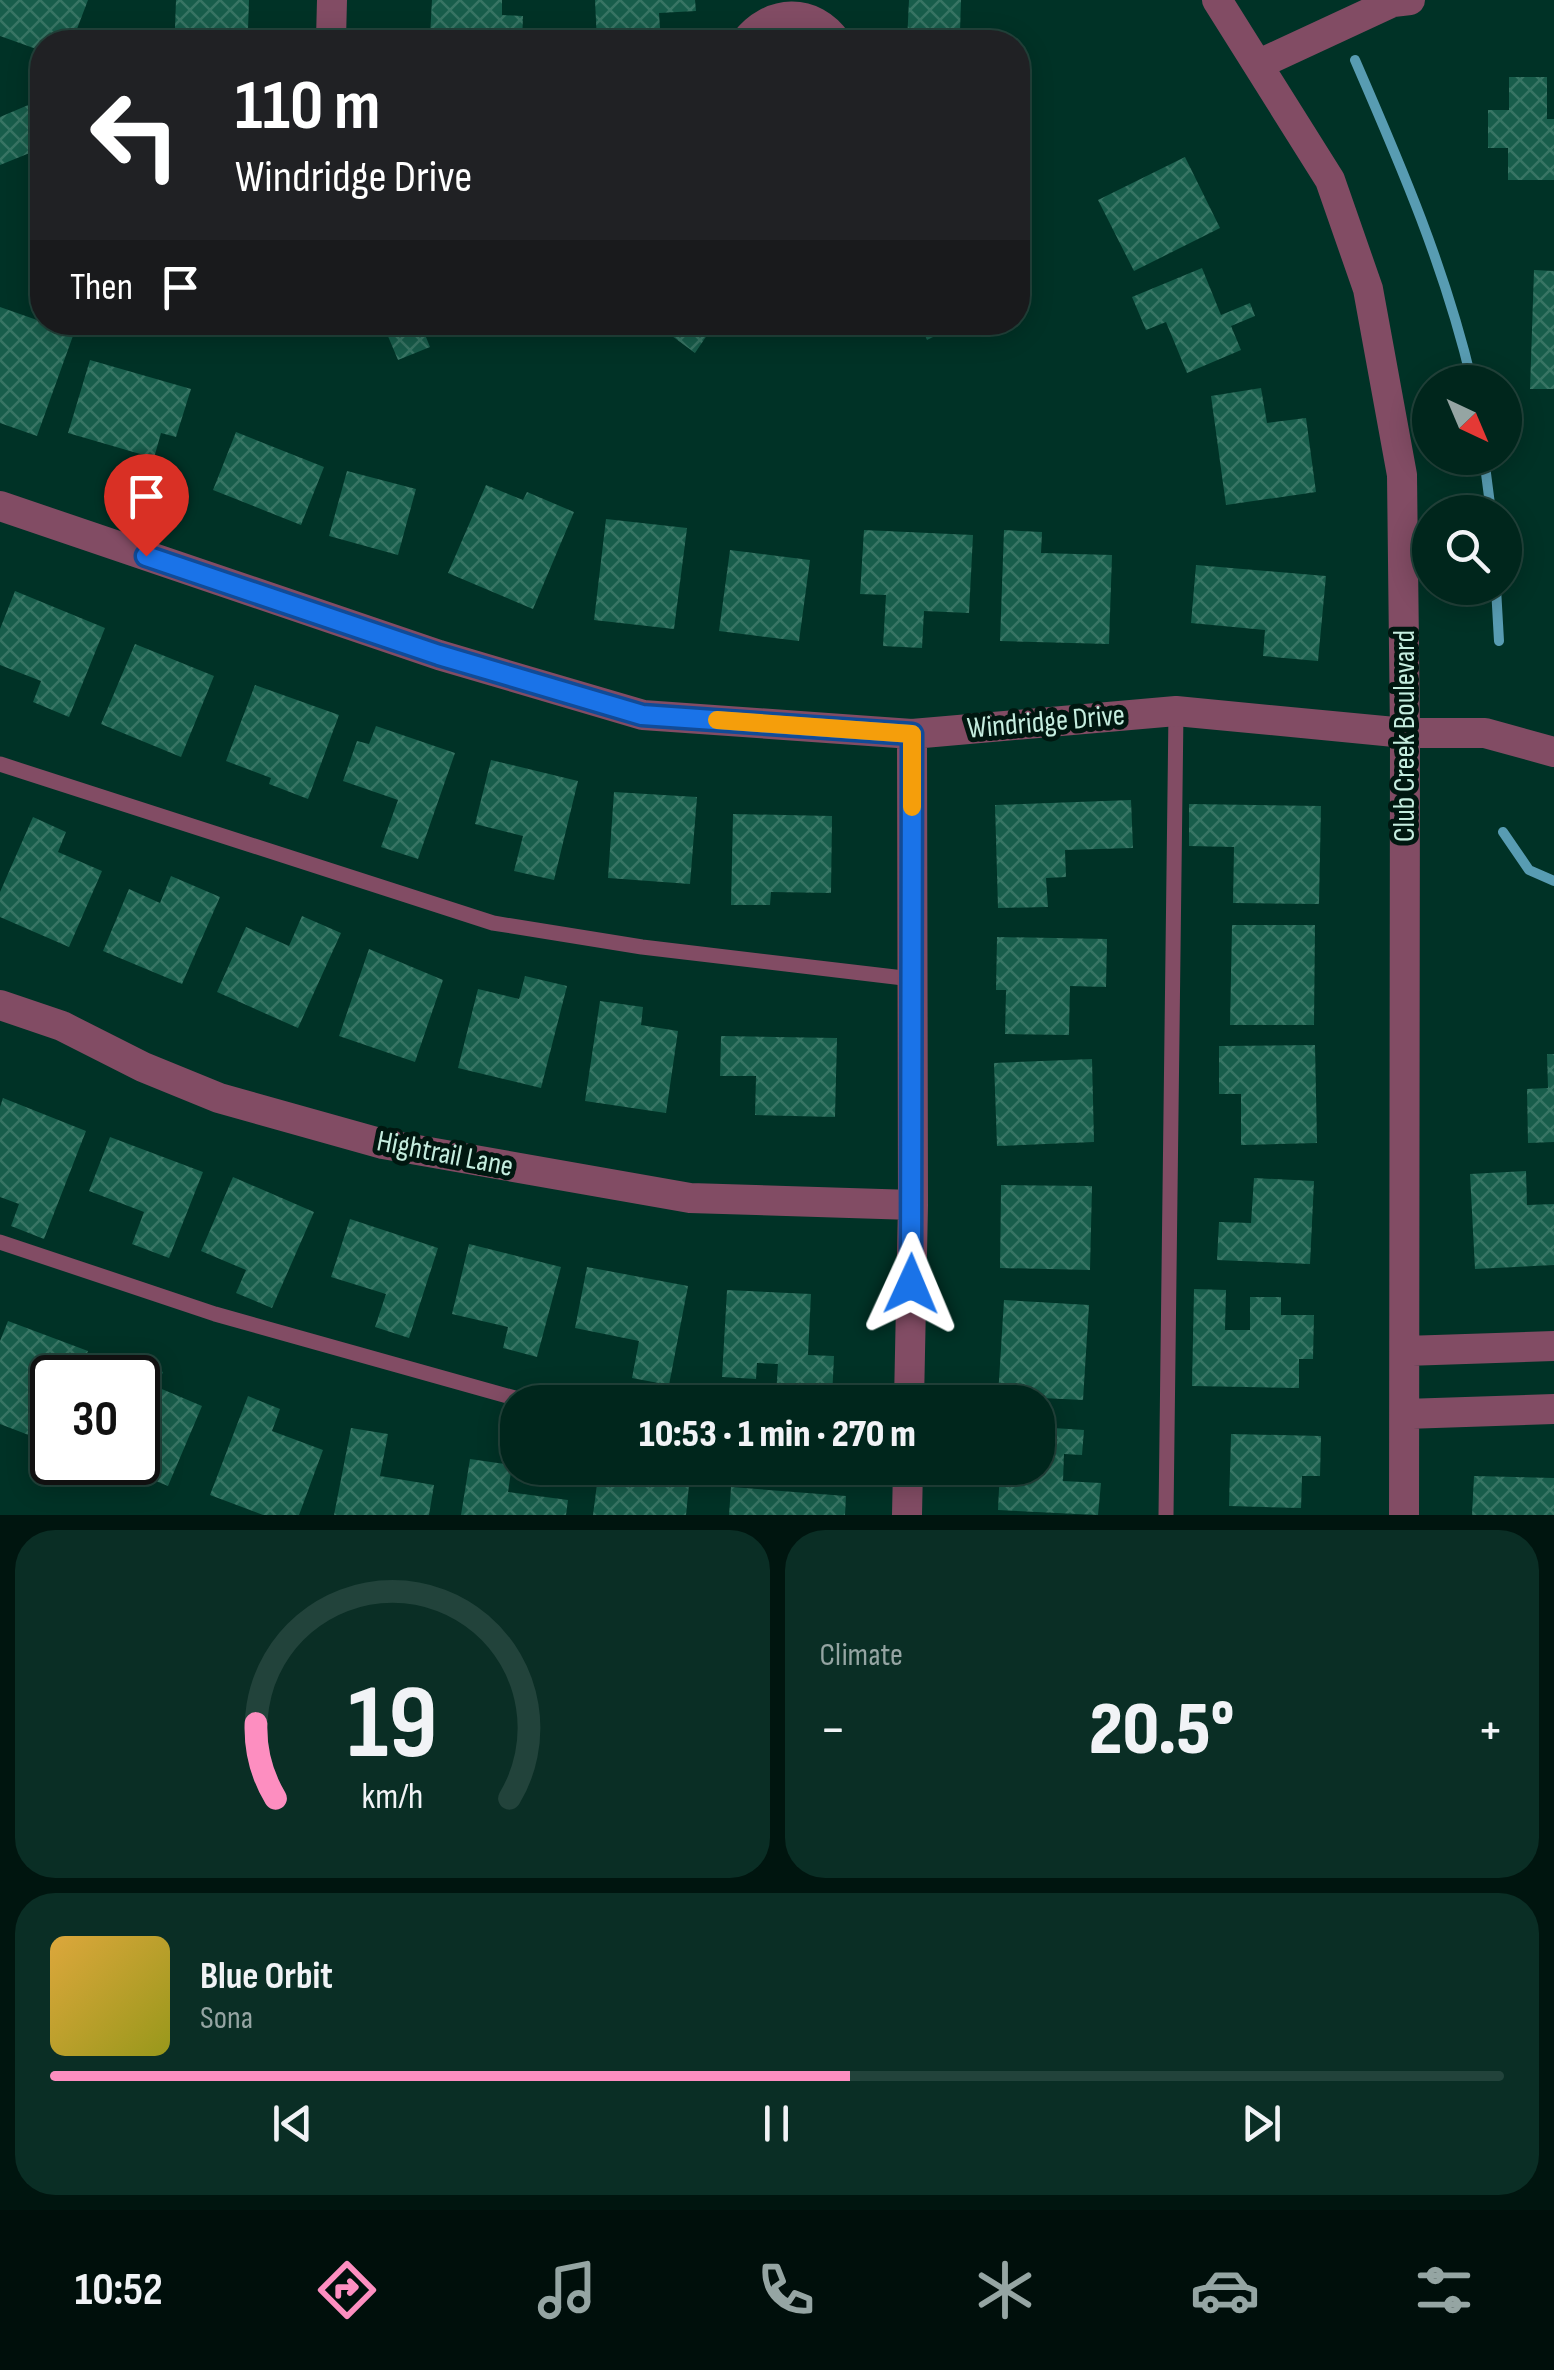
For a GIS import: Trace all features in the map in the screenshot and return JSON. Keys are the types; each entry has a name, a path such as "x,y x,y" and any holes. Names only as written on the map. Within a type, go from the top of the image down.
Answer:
{"street":[{"path":"332,0 333,30"},
{"name":"Club Creek Boulevard","path":"1217,0 1330,180 1368,288 1402,474 1404,1515"},
{"path":"1259,64 1392,2 1410,0"},
{"path":"755,30 791,8 826,30"},
{"name":"Windridge Drive","path":"0,506 439,655 642,715 912,734 1176,711 1405,734 1485,734 1554,752"},
{"path":"909,1385 912,734"},
{"name":"Hightrail Lane","path":"0,1005 62,1026 144,1067 219,1098 382,1144 690,1198 913,1204"},
{"path":"1405,1352 1554,1346"},
{"path":"1406,1414 1554,1409"},
{"path":"907,1515 908,1485"}],"lane":[{"path":"1166,1515 1176,711"},
{"path":"0,764 494,923 642,947 912,979"},
{"path":"0,1242 214,1314 500,1394"}],"building":[{"path":"0,0 88,0 77,30 30,30 30,47 0,36"},
{"path":"176,0 249,0 248,30 175,28"},
{"path":"432,0 502,0 502,15 523,16 522,30 430,30"},
{"path":"595,0 695,0 696,11 659,13 660,30 596,30"},
{"path":"909,0 961,0 960,30 908,30"},
{"path":"1509,77 1547,77 1547,119 1554,119 1554,180 1508,180 1508,148 1488,148 1488,110 1509,110"},
{"path":"30,104 30,153 0,165 0,117"},
{"path":"1185,157 1220,228 1134,271 1098,200"},
{"path":"1202,268 1221,315 1250,303 1255,316 1231,326 1241,350 1187,373 1166,322 1146,330 1132,297"},
{"path":"1534,270 1554,271 1554,389 1530,389"},
{"path":"0,307 30,318 30,335 73,335 37,436 0,423"},
{"path":"387,335 425,335 430,347 398,360"},
{"path":"671,335 707,335 695,353"},
{"path":"90,360 191,389 176,437 161,433 154,458 68,433"},
{"path":"1261,388 1267,423 1306,418 1316,492 1226,505 1211,396"},
{"path":"236,432 324,467 301,525 213,490"},
{"path":"347,471 416,489 398,555 329,536"},
{"path":"486,485 523,500 527,492 574,512 533,609 448,573"},
{"path":"606,519 687,528 674,629 594,620"},
{"path":"864,530 973,535 969,613 924,611 922,648 883,646 886,595 860,594"},
{"path":"1004,530 1042,532 1041,553 1112,555 1109,644 1000,641"},
{"path":"730,550 810,560 799,641 719,631"},
{"path":"1196,565 1326,576 1318,661 1263,656 1265,630 1191,623"},
{"path":"15,591 105,628 69,717 33,702 41,681 0,665 0,629"},
{"path":"135,644 214,676 181,757 101,724"},
{"path":"255,685 339,715 308,799 269,784 271,778 226,761"},
{"path":"376,726 455,753 418,859 381,847 398,800 343,781 357,741 369,744"},
{"path":"491,760 578,781 554,880 514,871 523,836 475,824"},
{"path":"614,792 697,797 690,884 608,878"},
{"path":"1131,800 1133,848 1065,850 1066,877 1046,878 1048,907 998,908 995,805"},
{"path":"1189,804 1321,806 1319,904 1233,903 1234,847 1189,846"},
{"path":"733,814 832,816 831,893 771,892 770,905 731,905"},
{"path":"33,817 66,832 58,852 102,871 69,947 0,917 0,892"},
{"path":"171,876 220,897 182,984 103,951 129,889 160,903"},
{"path":"302,916 341,933 298,1028 217,992 246,927 289,946"},
{"path":"1232,925 1315,925 1314,1025 1230,1025"},
{"path":"997,937 1107,939 1106,987 1070,986 1069,1035 1005,1034 1006,990 996,990"},
{"path":"369,949 443,980 415,1062 339,1036"},
{"path":"525,976 567,986 541,1088 458,1068 478,989 519,999"},
{"path":"600,1001 643,1007 641,1025 678,1031 666,1113 585,1101"},
{"path":"721,1036 837,1038 835,1117 755,1115 756,1076 720,1076"},
{"path":"1315,1045 1317,1143 1241,1145 1241,1094 1219,1094 1219,1046"},
{"path":"1547,1054 1554,1054 1554,1142 1528,1143 1527,1089 1548,1088"},
{"path":"1092,1059 1094,1142 997,1146 994,1063"},
{"path":"3,1098 86,1131 44,1239 11,1226 19,1204 0,1197"},
{"path":"110,1137 203,1172 169,1258 132,1244 144,1212 89,1191"},
{"path":"1526,1171 1527,1205 1554,1204 1554,1265 1475,1269 1470,1174"},
{"path":"233,1177 314,1212 272,1308 236,1293 246,1270 201,1251"},
{"path":"1254,1178 1314,1181 1310,1264 1217,1260 1219,1222 1251,1223"},
{"path":"1001,1185 1092,1186 1090,1270 1000,1268"},
{"path":"350,1219 438,1248 409,1338 375,1327 386,1294 331,1277"},
{"path":"469,1244 561,1267 537,1357 503,1348 508,1327 452,1314"},
{"path":"587,1267 688,1286 669,1385 632,1378 639,1341 575,1328"},
{"path":"1194,1289 1226,1290 1225,1330 1250,1330 1250,1297 1281,1297 1281,1315 1314,1315 1313,1359 1299,1359 1299,1388 1192,1386"},
{"path":"727,1290 811,1294 808,1355 834,1356 833,1385 777,1385 778,1364 757,1363 756,1379 722,1377"},
{"path":"1004,1300 1089,1305 1083,1400 1055,1399 1055,1385 999,1385"},
{"path":"8,1321 88,1351 86,1355 30,1355 30,1436 0,1424 0,1341"},
{"path":"160,1388 202,1406 168,1486 160,1483"},
{"path":"248,1396 280,1409 272,1431 323,1450 299,1515 263,1515 210,1495"},
{"path":"351,1428 388,1434 380,1476 434,1485 429,1515 334,1515"},
{"path":"1055,1428 1084,1430 1082,1455 1064,1454 1063,1481 1101,1483 1098,1515 998,1510 999,1485 1055,1485"},
{"path":"1231,1434 1321,1436 1320,1476 1302,1476 1301,1508 1229,1506"},
{"path":"470,1459 500,1463 500,1485 509,1485 508,1492 568,1500 566,1515 461,1515"},
{"path":"1474,1476 1554,1478 1554,1515 1472,1515"},
{"path":"597,1485 689,1485 686,1515 593,1515"},
{"path":"731,1487 846,1496 845,1515 729,1515"}],"waterway":[{"path":"1355,60 1436,258 1468,365"},
{"path":"1486,475 1489,495"},
{"path":"1497,605 1499,641"},
{"path":"1503,832 1529,870 1554,881"}],"slow traffic":[{"path":"717,720 912,734 912,807"}],"route":[{"path":"146,556 439,655 642,715 912,734 911,1284"}]}
